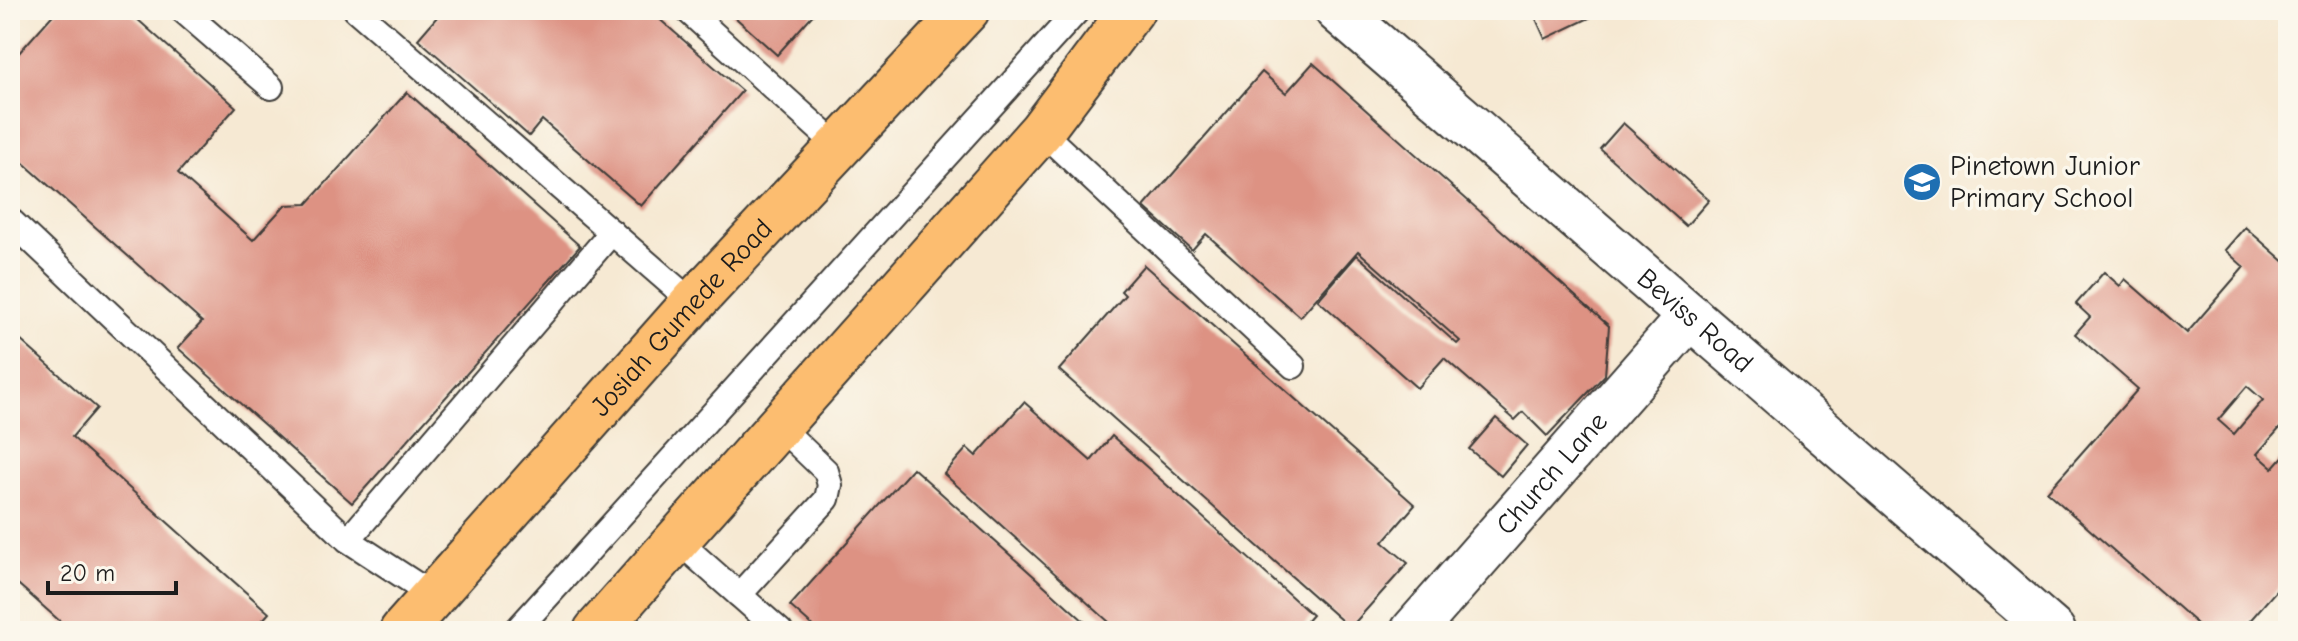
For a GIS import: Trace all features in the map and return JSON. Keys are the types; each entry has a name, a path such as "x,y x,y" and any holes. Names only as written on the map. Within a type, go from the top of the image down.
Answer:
{"main road":[{"name":"Josiah Gumede Road","path":"402,631 693,303 967,10"},
{"path":"596,631 1041,131 1132,10"}],"street":[{"name":"Beviss Road","path":"1337,10 2053,631"},
{"name":"Church Lane","path":"1413,631 1690,316"}],"lane":[{"path":"182,10 271,87"},
{"path":"356,10 693,303"},
{"path":"687,10 839,147"},
{"path":"516,631 1078,10"},
{"path":"1041,131 1293,366"},
{"path":"10,220 348,540 434,596"},
{"path":"348,540 612,232"},
{"path":"739,595 827,499 830,485 826,471 779,426"},
{"path":"677,540 780,631"}],"building":[{"path":"57,10 127,10 236,107 178,173 253,240 285,205 307,204 407,92 580,246 352,503 178,348 202,322 10,151 10,63"},
{"path":"443,10 649,10 742,91 641,206 542,120 529,136 418,39"},
{"path":"727,10 817,10 777,55"},
{"path":"1532,10 1606,10 1545,39"},
{"path":"1313,63 1609,326 1605,375 1547,436 1523,412 1515,420 1444,358 1417,388 1318,300 1357,255 1457,344 1460,341 1358,251 1300,317 1206,234 1192,250 1144,207 1262,72 1286,93"},
{"path":"1623,123 1709,200 1686,226 1600,149"},
{"path":"2245,227 2288,265 2288,421 2257,454 2273,468 2288,451 2288,577 2241,631 2205,631 2047,492 2138,389 2075,334 2090,317 2076,304 2104,272 2120,286 2125,279 2187,333 2244,267 2225,250","holes":["2247,386 2263,400 2234,434 2218,420"]},
{"path":"1144,265 1415,505 1383,542 1408,563 1350,628 1059,370 1125,295 1121,291"},
{"path":"10,331 97,408 72,437 269,613 253,631 71,631 10,577"},
{"path":"1024,402 1091,461 1112,436 1312,615 1298,631 1119,631 944,474 967,448 976,456"},
{"path":"1496,418 1527,445 1501,476 1469,449"},
{"path":"913,468 1095,631 818,631 790,606"}],"place":[{"name":"Pinetown Junior Primary School","path":"1922,182"}]}
